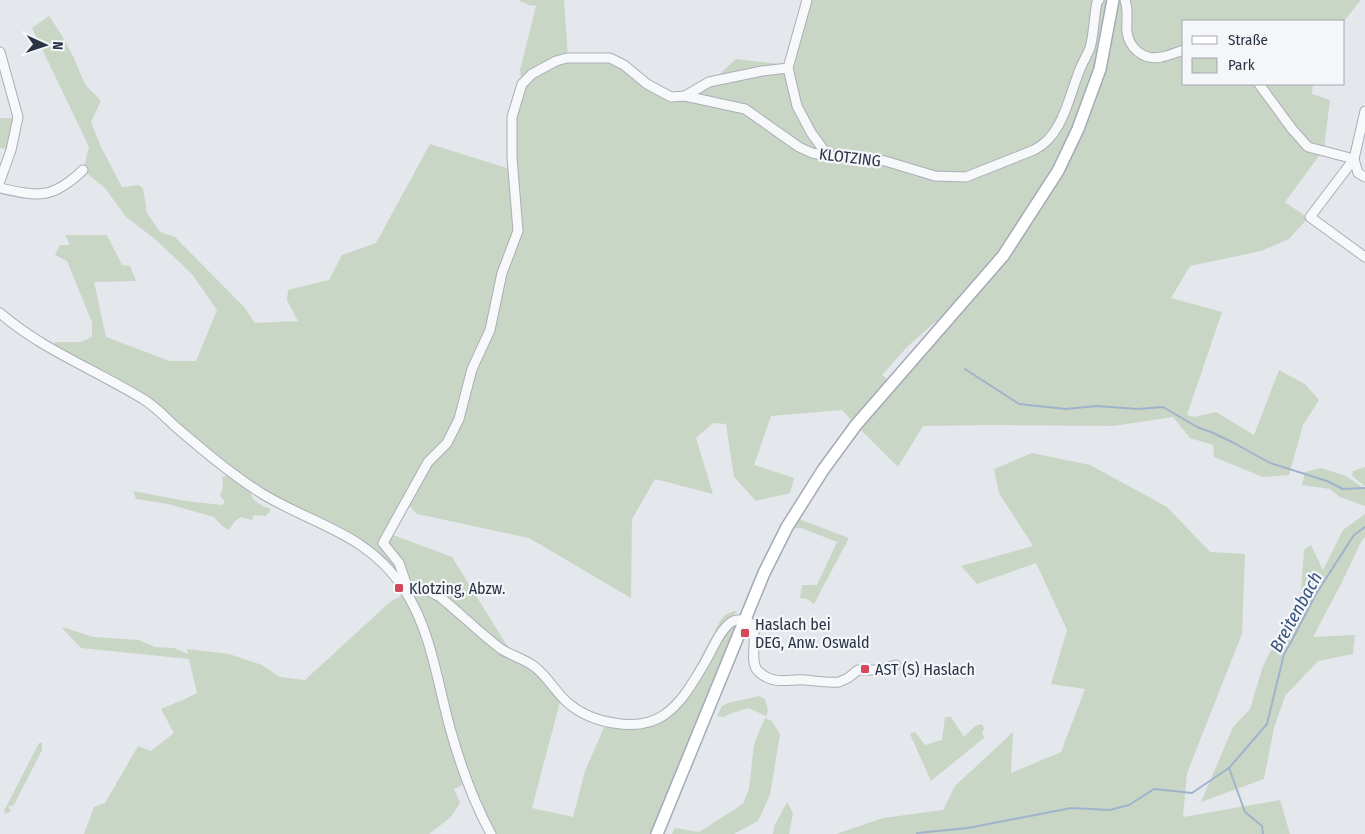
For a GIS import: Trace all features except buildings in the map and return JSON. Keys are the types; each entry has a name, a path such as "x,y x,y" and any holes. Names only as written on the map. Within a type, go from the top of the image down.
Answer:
{"main road":[{"path":"657,834 764,573 787,527 823,470 856,425 1003,256 1058,170 1078,129 1100,69 1113,0"}],"street":[{"path":"807,0 788,68 797,106 812,134 828,156"},
{"name":"KLOTZING","path":"406,587 400,563 383,543 428,462 447,443 459,419 472,369 490,330 502,273 518,231 512,157 512,117 522,84 532,74 556,61 567,58 610,58 624,65 647,84 671,97 685,96 746,109 799,147 812,153 885,161 935,176 966,177 1043,146 1052,136 1065,110 1080,68 1090,47 1097,2 1099,0"},
{"path":"1126,0 1128,10 1127,31 1131,46 1147,57 1159,58 1182,51"},
{"path":"0,52 18,117 11,150 0,181"},
{"path":"685,96 709,82 762,70 788,68"},
{"path":"1260,85 1292,129 1308,146 1354,158"},
{"path":"1365,111 1354,158 1310,217 1365,257"},
{"path":"1354,158 1358,173 1365,177"},
{"path":"0,188 22,193 47,194 67,185 83,170"},
{"path":"0,313 48,346 144,400 218,462 260,492 338,530 362,545 378,558 406,587 427,640 464,774 491,834"},
{"path":"406,587 416,586 431,591 440,597 503,650 535,667 576,710 594,718 617,724 648,721 664,715 687,691 722,631 728,624 737,620 746,620 754,629 753,658 755,667 758,671 775,680 839,682 858,670 879,670 896,665"}],"green space":[{"path":"518,0 564,0 568,57 610,59 671,97 685,96 713,80 736,59 789,65 807,0 1111,0 1098,62 1073,130 1052,171 1001,249 938,324 935,322 907,347 882,375 889,380 853,422 842,410 771,416 754,465 794,478 790,493 756,501 734,477 726,424 713,423 696,438 713,494 655,479 632,519 631,598 529,538 417,514 406,502 381,543 397,563 402,580 367,545 348,533 255,487 134,390 54,344 55,342 81,342 92,337 92,322 67,261 55,255 60,245 70,245 65,235 107,235 122,265 130,266 136,281 94,282 106,337 170,361 196,361 217,310 192,274 155,239 126,217 105,188 83,170 89,147 32,28 49,16 61,34 85,84 101,101 91,122 101,147 122,187 139,185 143,189 147,213 160,232 175,237 244,307 255,323 298,321 287,300 288,290 329,280 342,255 376,243 430,144 513,170 512,117 522,84 520,70 536,6 540,5 531,6"},
{"path":"1118,0 1361,0 1345,20 1182,20 1182,85 1313,85 1312,94 1330,100 1324,149 1285,202 1308,218 1289,239 1261,251 1190,266 1171,298 1222,312 1187,415 1194,417 1216,412 1254,435 1279,370 1305,384 1319,400 1303,425 1289,475 1263,477 1214,457 1213,445 1190,438 1173,417 1113,426 923,426 898,467 859,428 1054,187 1107,63"},
{"path":"0,118 13,118 7,149 0,148"},
{"path":"1032,453 1090,465 1167,507 1210,552 1245,554 1242,634 1187,773 1183,817 1280,800 1290,834 836,834 883,818 943,810 955,786 1013,732 1011,773 1061,752 1085,689 1051,684 1067,630 1036,563 977,584 961,566 1033,546 999,493 994,469"},
{"path":"1365,467 1365,486 1352,476 1353,471"},
{"path":"1321,468 1346,476 1365,489 1365,506 1340,497 1330,489 1302,485 1305,472"},
{"path":"230,475 250,490 253,499 262,506 271,509 266,516 254,515 252,520 241,517 235,521 229,530 222,526 214,517 168,504 136,499 133,491 186,501 222,505 225,502 220,496 223,487 222,477"},
{"path":"1365,514 1365,537 1313,637 1355,635 1353,654 1318,661 1285,696 1274,728 1264,779 1201,802 1233,727 1250,709 1263,666 1301,592 1304,550 1311,545 1323,570 1343,530"},
{"path":"799,519 849,538 814,604 807,599 800,598 802,585 817,585 837,542 801,528 793,528"},
{"path":"393,535 452,557 514,657 539,670 561,698 532,808 573,817 585,771 606,723 645,723 672,708 725,625 740,624 653,834 493,834 468,782 454,789 460,803 451,817 429,834 84,834 94,807 105,803 138,746 151,751 174,733 161,709 197,693 189,659 81,648 62,628 93,637 139,640 155,647 174,648 188,654 187,649 229,654 262,665 280,677 305,680 390,602 411,591 401,563 386,543"},
{"path":"737,611 706,650 692,678 692,674 720,621 725,615"},
{"path":"759,696 765,699 768,711 766,716 748,708 723,717 717,716 722,706 728,703"},
{"path":"945,717 951,717 964,737 975,726 982,724 984,728 982,734 985,737 931,781 910,734 915,732 925,745 942,740"},
{"path":"765,718 772,721 780,734 770,795 758,821 734,834 672,834 675,828 699,832 743,804 749,789 754,744"},
{"path":"39,743 42,743 42,750 14,805 8,807 11,811 5,814 4,811"},
{"path":"787,802 793,813 789,834 773,834 774,827"}],"waterway":[{"path":"965,369 1019,404 1066,409 1096,406 1138,409 1163,407 1197,427 1234,443 1270,463 1327,481 1343,489 1365,488"},
{"name":"Breitenbach","path":"917,833 968,828 1071,808 1110,810 1129,805 1154,789 1192,793 1229,768 1267,724 1284,654 1316,594 1354,535 1365,527"},
{"path":"1229,768 1245,812 1262,826 1263,834"}],"place":[{"name":"Klotzing, Abzw.","path":"399,588"},
{"name":"Haslach bei DEG, Anw. Oswald","path":"745,633"},
{"name":"AST (S) Haslach","path":"865,669"}]}
